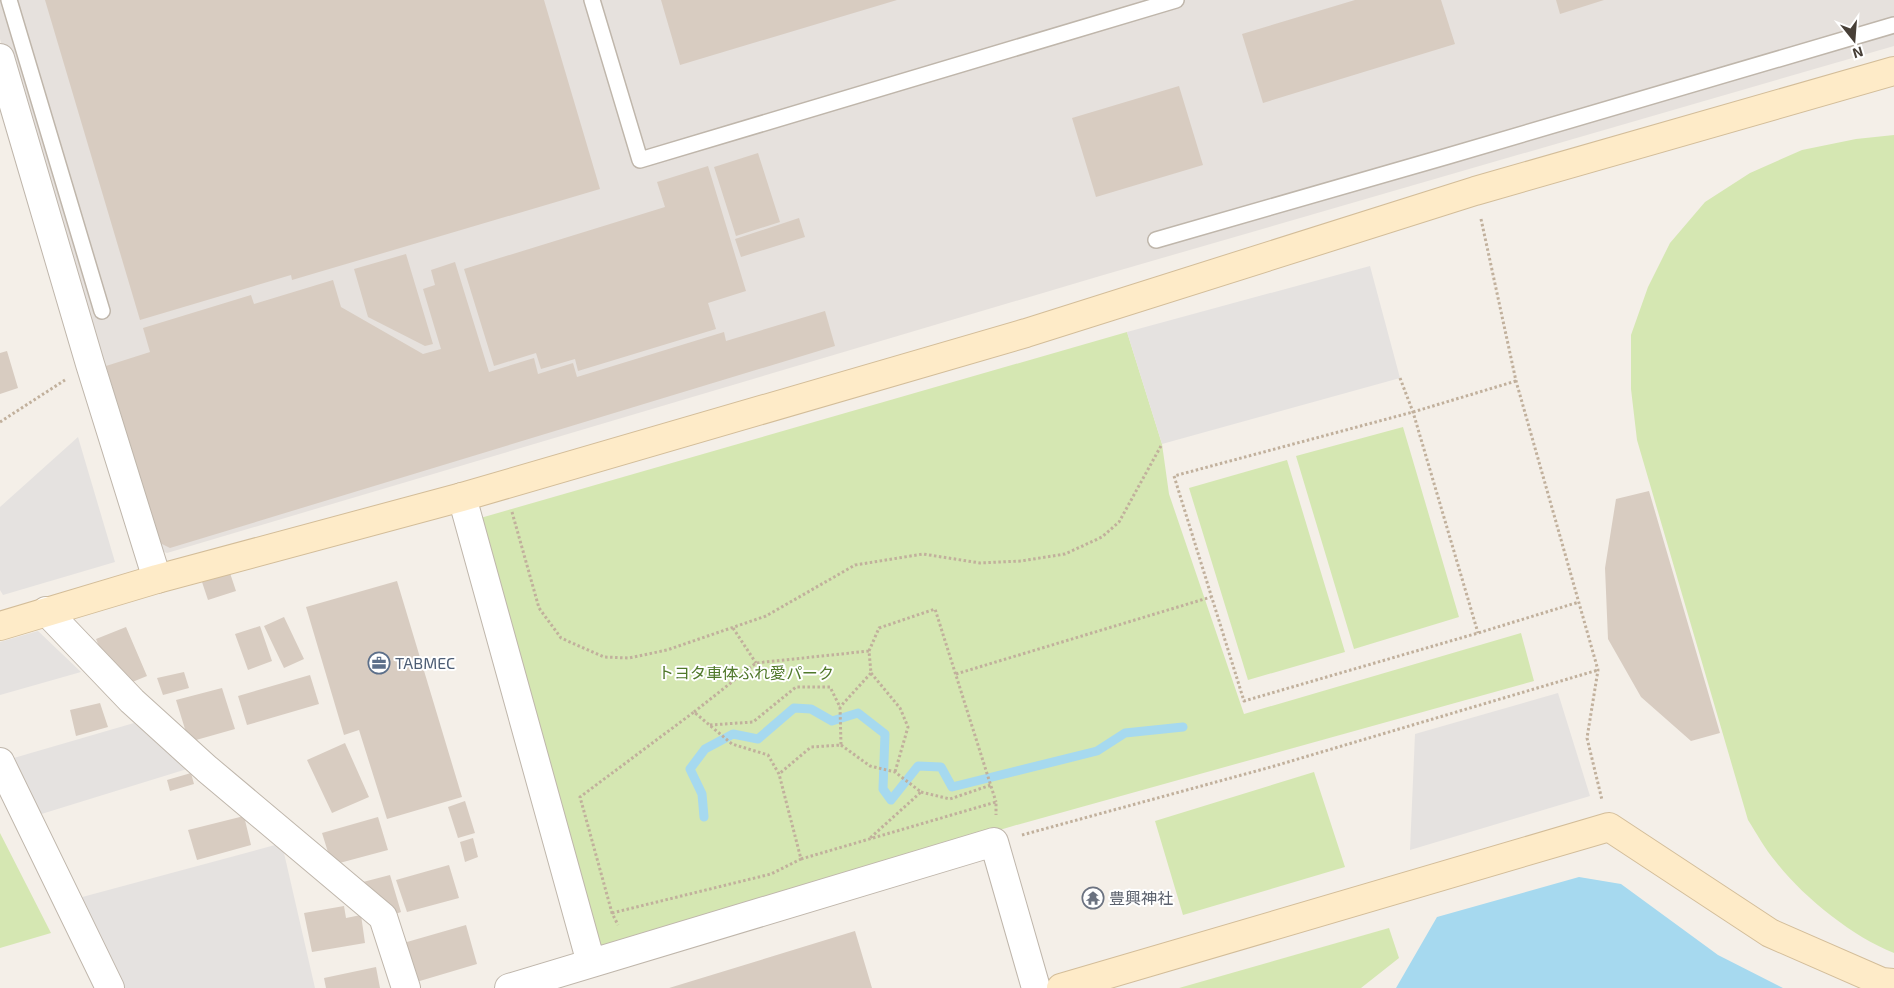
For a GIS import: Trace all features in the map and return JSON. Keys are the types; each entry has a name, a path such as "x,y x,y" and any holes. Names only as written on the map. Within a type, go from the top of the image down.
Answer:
{"street":[{"path":"0,58 90,364 157,579"},
{"path":"0,626 157,579 462,497 1026,333 1475,191 1894,71"},
{"path":"462,497 592,963"},
{"path":"46,611 132,702 207,769 383,917 406,988"},
{"path":"0,762 110,988"},
{"path":"1061,988 1609,827 1770,933 1882,982 1894,984"},
{"path":"509,988 994,842 1036,988"}],"lane":[{"path":"9,0 102,311"},
{"path":"592,0 640,160 1176,0"},
{"path":"1156,240 1894,25"}],"path":[{"path":"1475,191 1516,381 1598,670 1587,738 1609,827"},
{"path":"0,422 90,364"},
{"path":"1400,378 1413,412 1478,633"},
{"path":"1516,381 1413,412 1174,476 1244,701 1579,602"},
{"path":"511,509 538,608 561,638 604,657 629,658 667,650 766,616 856,565 923,554 980,563 1021,561 1065,554 1102,538 1119,522 1162,444"},
{"path":"956,674 1211,597"},
{"path":"896,772 908,727 900,708 871,673 869,650 878,628 935,609 996,802 994,842 1271,768 1598,670"},
{"path":"733,628 756,663"},
{"path":"634,951 612,913 580,797 756,663 869,650"},
{"path":"840,707 871,673"},
{"path":"710,725 753,722 796,687 830,687 840,707 841,745"},
{"path":"694,712 732,744 768,754 779,774 801,859"},
{"path":"779,774 811,747 841,745 870,766 896,772 921,792 950,799 990,784"},
{"path":"867,840 921,792"},
{"path":"612,913 771,874 801,859 996,802"}],"shaded area":[{"path":"0,0 1894,0 1894,46 1100,276 167,553 148,546 0,39"},
{"path":"1370,266 1400,378 1162,444 1127,332"},
{"path":"78,437 115,562 3,595 0,590 0,507"},
{"path":"38,631 81,672 0,695 0,642"},
{"path":"1558,693 1590,796 1410,850 1415,734"},
{"path":"134,723 187,769 22,820 0,762"},
{"path":"275,845 284,853 315,988 102,988 60,903"}],"green space":[{"path":"1894,135 1894,953 1862,937 1814,902 1776,862 1748,820 1637,440 1631,389 1631,335 1648,287 1670,243 1705,202 1750,173 1802,150 1856,139"},
{"name":"トヨタ車体ふれ愛パーク","path":"1127,332 1162,444 1169,494 1244,714 1521,633 1534,681 1013,826 590,952 470,521"},
{"path":"1403,427 1459,617 1354,649 1296,456"},
{"path":"1287,460 1345,652 1248,680 1189,488"},
{"path":"1314,772 1345,867 1183,915 1155,821"},
{"path":"0,833 51,933 0,948"},
{"path":"1389,928 1399,958 1361,988 1179,988"}],"water":[{"path":"1579,877 1621,884 1718,955 1783,988 1396,988 1437,917"}],"building":[{"path":"45,0 544,0 600,189 292,280 291,275 140,320"},
{"path":"661,0 897,0 680,65"},
{"path":"1355,0 1441,0 1455,44 1263,103 1242,34"},
{"path":"1556,0 1604,0 1560,14"},
{"path":"1179,86 1203,165 1096,197 1072,118"},
{"path":"758,153 780,222 736,236 714,167"},
{"path":"708,166 746,291 708,303 716,329 578,371 575,359 541,369 536,353 494,366 464,269 665,207 657,182"},
{"path":"799,218 805,237 741,257 735,239"},
{"path":"406,254 433,344 425,346 368,317 354,269"},
{"path":"455,262 489,372 534,358 538,374 573,363 577,377 724,332 726,341 825,311 835,346 170,548 160,543 106,366 150,352 143,328 251,295 254,304 333,280 341,307 423,354 441,349 423,289 435,285 431,270"},
{"path":"7,351 18,388 0,394 0,353"},
{"path":"1649,491 1720,733 1691,741 1641,697 1608,639 1605,568 1616,499"},
{"path":"230,573 236,591 208,600 202,582"},
{"path":"397,581 462,797 387,819 359,730 344,735 306,607"},
{"path":"284,617 304,659 284,668 264,626"},
{"path":"260,626 272,661 248,670 235,634"},
{"path":"126,627 147,676 125,685 109,671 96,639"},
{"path":"184,672 189,688 163,695 157,678"},
{"path":"310,675 319,704 247,725 238,696"},
{"path":"222,688 235,729 189,742 176,700"},
{"path":"100,703 108,727 76,736 70,710"},
{"path":"345,743 369,797 332,813 307,760"},
{"path":"191,773 194,784 170,791 167,780"},
{"path":"465,801 475,833 458,838 448,807"},
{"path":"244,816 251,845 197,860 188,830"},
{"path":"378,817 388,850 332,865 322,833"},
{"path":"473,838 478,857 465,862 460,842"},
{"path":"449,865 459,898 407,912 396,880"},
{"path":"390,875 401,912 387,917 363,882"},
{"path":"344,906 346,918 361,915 365,943 312,952 304,913"},
{"path":"466,925 477,964 413,983 400,944"},
{"path":"855,931 872,988 669,988"},
{"path":"376,967 380,988 326,988 324,978"}],"waterway":[{"path":"704,817 702,794 690,769 705,749 733,734 758,739 794,708 811,709 832,721 858,713 885,734 883,789 891,800 918,766 941,767 952,787 1097,751 1125,733 1183,727"}],"place":[{"name":"TABMEC","path":"379,663"},
{"name":"豊興神社","path":"1093,898"}]}
